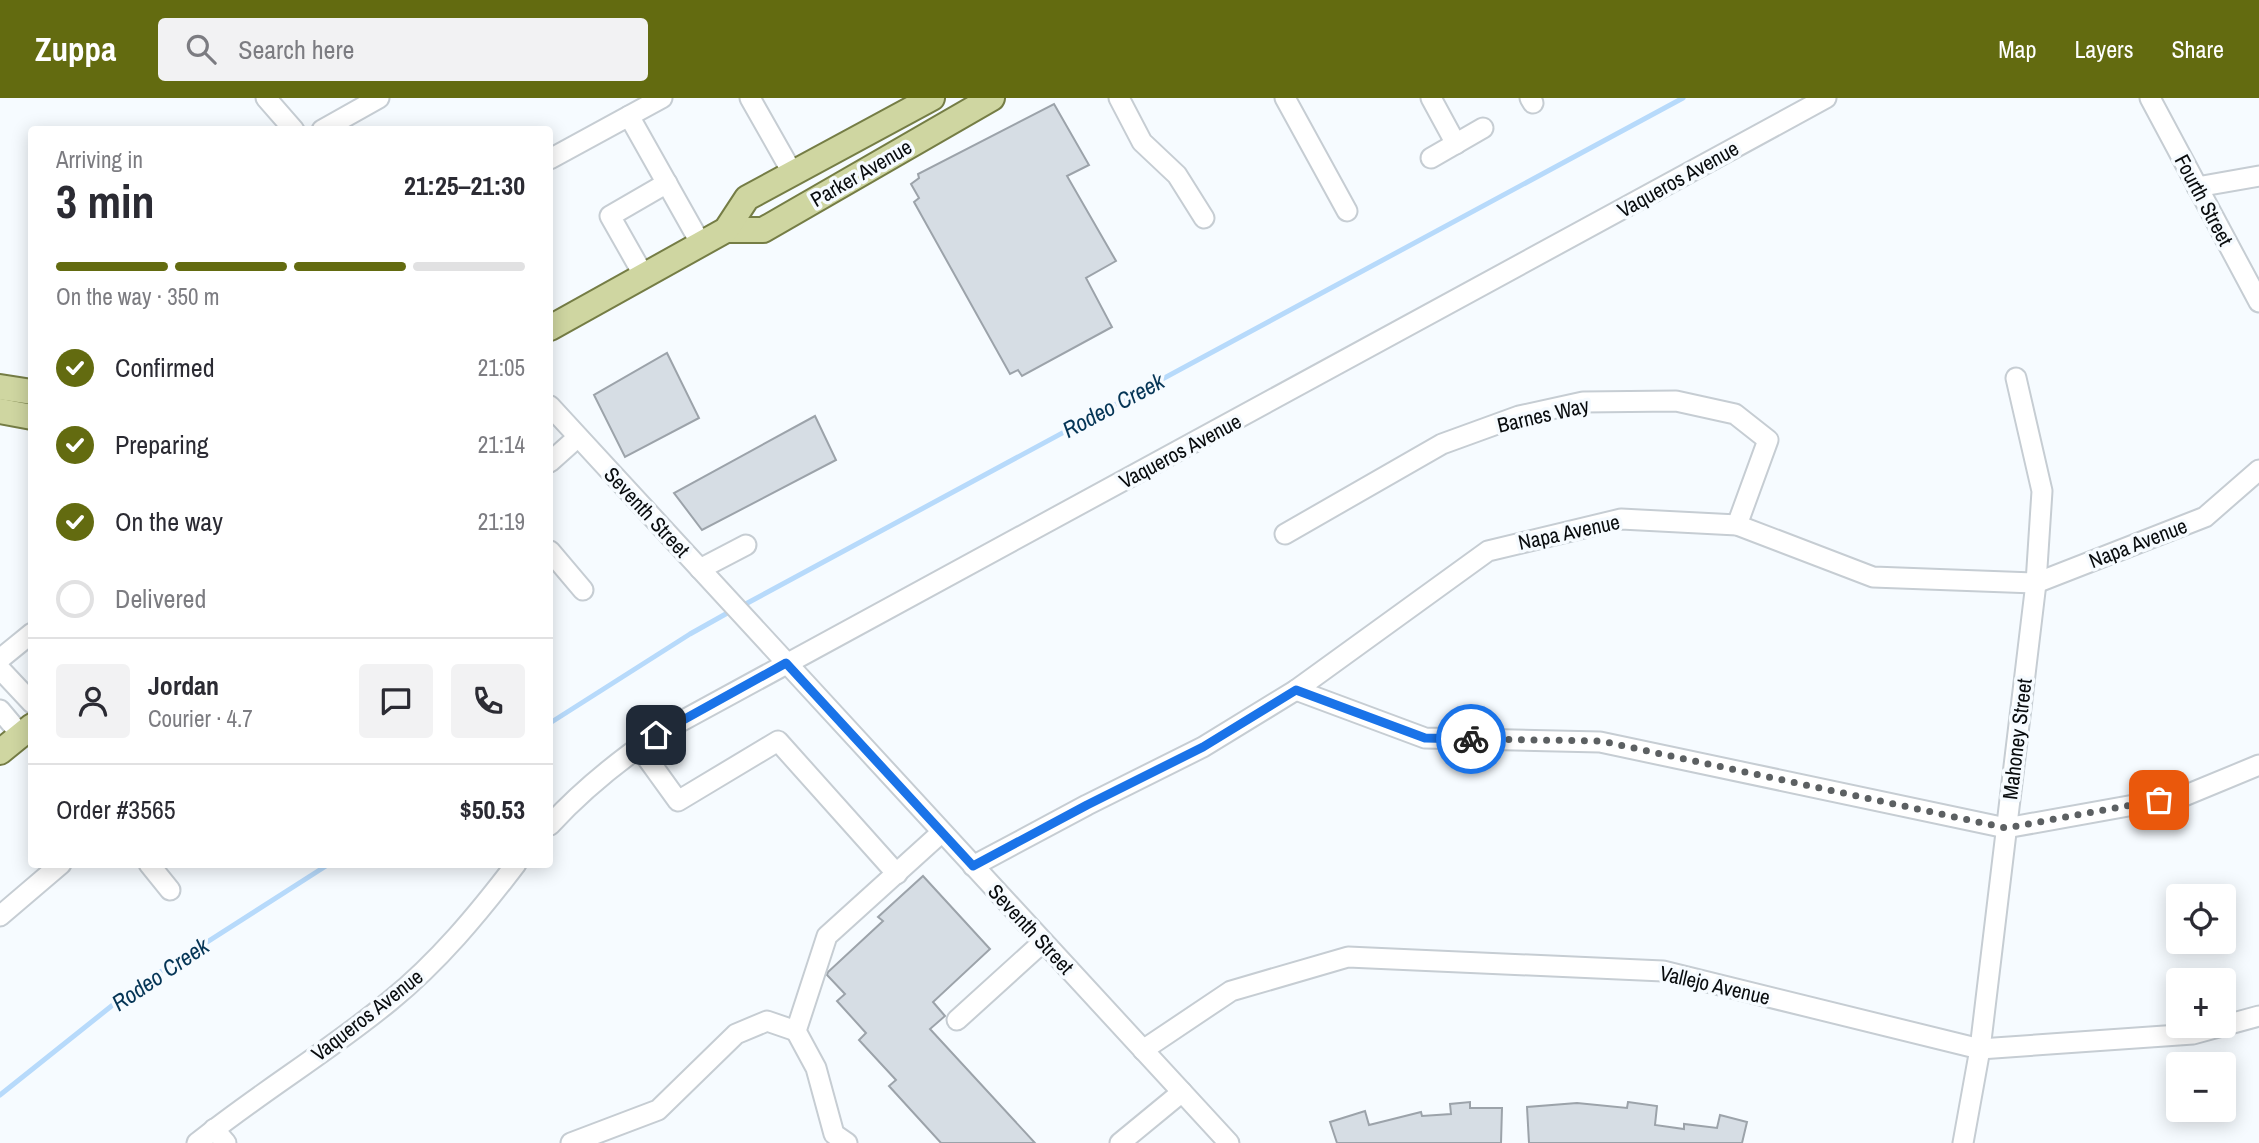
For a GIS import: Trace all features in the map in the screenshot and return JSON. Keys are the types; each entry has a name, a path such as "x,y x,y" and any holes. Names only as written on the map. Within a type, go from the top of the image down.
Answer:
{"main road":[{"name":"Parker Avenue","path":"553,326 726,230 747,198 932,98"},
{"name":"Parker Avenue","path":"726,230 763,230 965,104 992,98"},
{"path":"0,387 28,391"},
{"path":"0,411 28,416"},
{"path":"0,752 26,731"}],"street":[{"path":"266,98 290,126"},
{"path":"328,126 379,98"},
{"path":"553,157 662,98"},
{"path":"750,98 793,174"},
{"path":"1119,98 1142,142 1177,176 1204,218"},
{"path":"1285,98 1347,211"},
{"path":"1431,98 1456,144"},
{"name":"Vaqueros Avenue","path":"553,822 575,797 639,747 786,663 1826,98"},
{"name":"Fourth Street","path":"2150,98 2259,302"},
{"path":"629,116 701,244"},
{"path":"1431,158 1483,128"},
{"path":"2197,187 2259,176"},
{"path":"645,276 611,216 667,183"},
{"name":"Mahoney Street","path":"1963,1143 1980,1049 2036,583 2042,491 2016,378"},
{"name":"Barnes Way","path":"1285,534 1442,444 1519,416 1583,402 1676,401 1735,414 1768,440 1737,525"},
{"name":"Seventh Street","path":"553,409 1229,1143"},
{"path":"553,459 578,437"},
{"name":"Napa Avenue","path":"973,866 1203,747 1296,690 1488,551 1622,519 1737,525 1873,577 2036,583 2205,517 2259,470"},
{"path":"700,569 746,545"},
{"path":"553,555 583,590"},
{"path":"0,659 28,636"},
{"path":"0,668 28,699"},
{"path":"1296,690 1425,738 1601,741 2006,828 2184,796 2259,765"},
{"path":"0,710 26,731"},
{"path":"639,747 678,801 778,741 897,874"},
{"path":"796,1031 827,936 942,832"},
{"path":"0,916 56,868"},
{"path":"152,868 170,890"},
{"name":"Vaqueros Avenue","path":"197,1143 220,1136 427,968 481,909 513,868"},
{"path":"957,1020 1043,942"},
{"name":"Vallejo Avenue","path":"1143,1050 1231,991 1348,957 1663,971 1980,1049 2193,1034 2259,1016"},
{"path":"571,1143 658,1110 736,1034 767,1021 796,1031 816,1068 834,1134 847,1143"},
{"path":"1120,1143 1182,1092"}],"building":[{"path":"1054,104 1089,165 1067,176 1116,261 1086,278 1112,327 1022,376 1018,370 1010,374 914,202 919,198 911,184 919,178 918,174"},
{"path":"667,353 699,418 625,457 594,395"},
{"path":"815,416 836,460 702,530 674,493"},
{"path":"923,876 990,949 933,1002 945,1016 930,1029 1035,1143 941,1143 889,1086 896,1080 859,1040 866,1033 837,1001 845,994 827,975 828,972 883,921 878,917"},
{"path":"1470,1102 1470,1108 1502,1108 1501,1143 1337,1143 1330,1122 1365,1111 1369,1125 1421,1112 1422,1116 1451,1114 1450,1104"},
{"path":"1628,1102 1657,1106 1655,1125 1684,1129 1684,1124 1717,1128 1720,1115 1747,1122 1742,1143 1529,1143 1527,1107 1577,1103 1627,1108"}],"waterway":[{"name":"Rodeo Creek","path":"740,607 1683,98"},
{"name":"Rodeo Creek","path":"553,721 731,611"},
{"name":"Rodeo Creek","path":"0,1095 129,992 323,868"}],"way so far":[{"path":"1471,739 1601,741 2006,828 2159,800"}],"route":[{"path":"656,735 786,663 973,866 1203,747 1296,690 1425,738 1471,739"}]}
